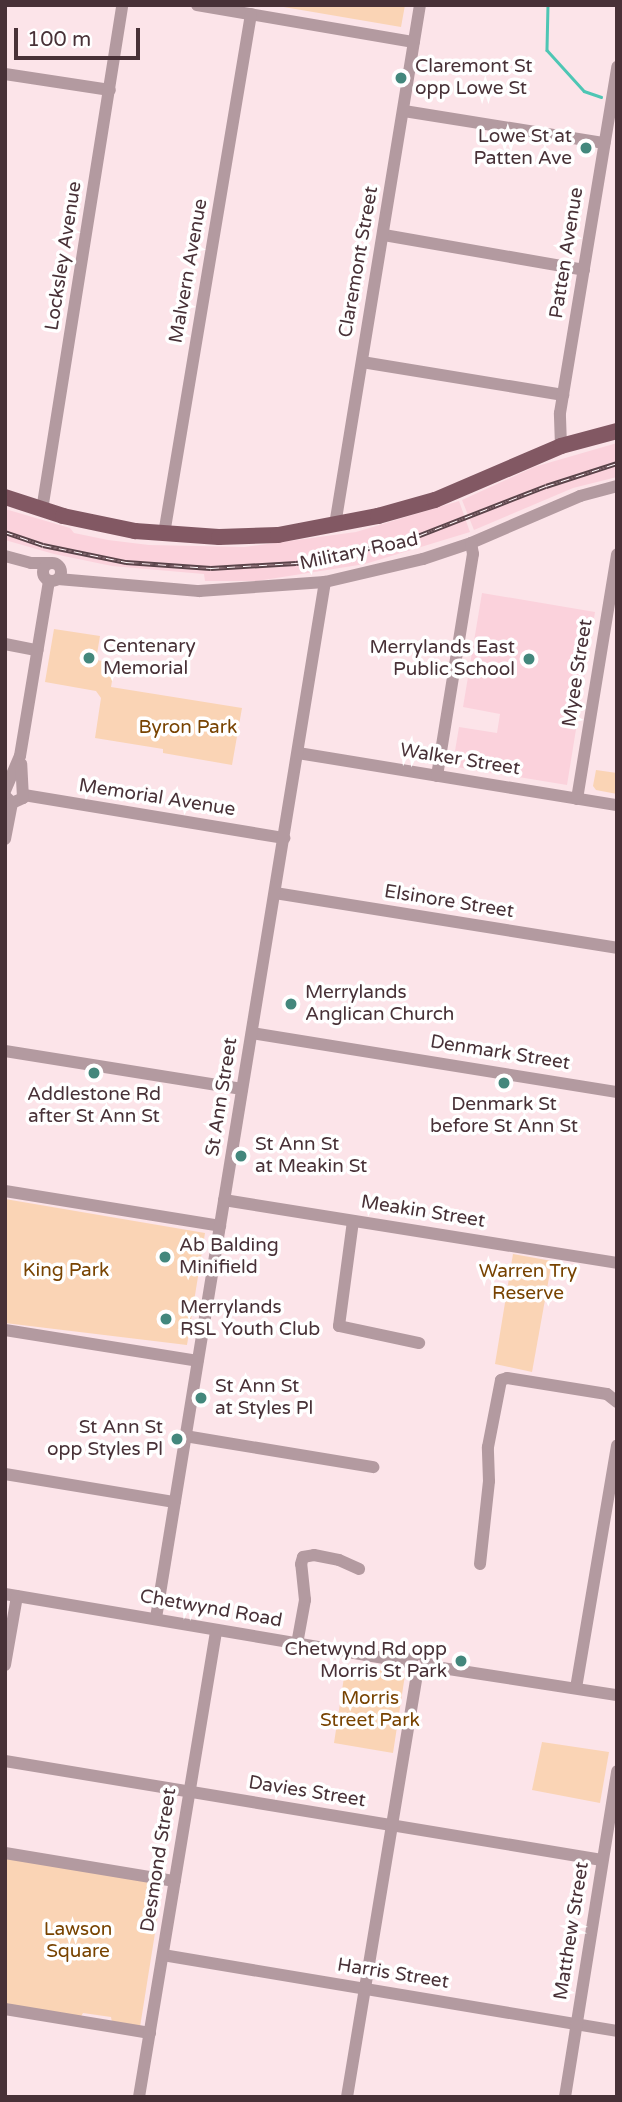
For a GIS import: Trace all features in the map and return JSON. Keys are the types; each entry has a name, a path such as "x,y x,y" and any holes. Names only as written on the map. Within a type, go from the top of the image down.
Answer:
{"main road":[{"path":"5,497 41,510 109,527 219,537 278,536 335,525 457,493 516,464 561,446 617,431"}],"street":[{"path":"197,5 414,42"},
{"name":"Claremont Street","path":"335,525 420,5"},
{"name":"Locksley Avenue","path":"41,510 123,6"},
{"name":"Malvern Avenue","path":"164,534 251,14"},
{"name":"Patten Avenue","path":"561,446 559,430 563,395 617,67"},
{"path":"5,74 110,90"},
{"path":"404,111 604,143"},
{"path":"384,235 584,270"},
{"path":"362,362 563,395"},
{"name":"Military Road","path":"5,557 52,573 97,581 199,591 252,590 325,582 380,571 471,543 580,496 617,486"},
{"path":"437,776 472,554 471,543"},
{"name":"Myee Street","path":"577,799 617,554"},
{"path":"5,839 7,793 20,757 52,573"},
{"name":"St Ann Street","path":"156,1618 325,582"},
{"path":"5,644 37,650"},
{"name":"Walker Street","path":"298,753 617,805"},
{"path":"7,793 22,801 24,792 20,757"},
{"name":"Memorial Avenue","path":"24,792 284,838"},
{"name":"Elsinore Street","path":"275,893 617,948"},
{"name":"Denmark Street","path":"252,1033 617,1092"},
{"path":"5,1051 243,1089"},
{"path":"5,1191 220,1226"},
{"name":"Meakin Street","path":"224,1200 617,1263"},
{"path":"353,1221 340,1326 419,1343"},
{"path":"5,1330 198,1361"},
{"path":"480,1564 489,1481 488,1447 501,1380 507,1378 607,1394 617,1402"},
{"path":"185,1436 373,1467"},
{"path":"576,1688 617,1445"},
{"path":"5,1474 175,1502"},
{"path":"297,1644 305,1600 301,1564 303,1557 314,1555 339,1560 359,1569"},
{"path":"5,1665 11,1595"},
{"name":"Chetwynd Road","path":"11,1595 409,1662"},
{"name":"Desmond Street","path":"139,2097 216,1630"},
{"path":"416,1654 423,1654 429,1665 424,1673 417,1674 412,1671 409,1662 416,1654"},
{"path":"429,1665 617,1695"},
{"path":"347,2097 417,1674"},
{"name":"Davies Street","path":"5,1761 603,1860"},
{"name":"Matthew Street","path":"565,2097 603,1860 611,1844 617,1771"},
{"path":"5,1853 175,1881"},
{"name":"Harris Street","path":"163,1955 617,2031"},
{"path":"5,2010 150,2033"}],"shaded area":[{"path":"617,443 617,477 573,488 474,530 462,500 534,467"},
{"path":"459,501 470,532 365,564 257,581 205,581 204,574 112,566 5,540 5,509 70,528 74,533 108,540 149,545 244,547 356,532"},
{"name":"Merrylands East Public School","path":"482,593 595,612 567,785 457,767 453,763 459,727 497,733 500,714 463,707"}],"green space":[{"path":"272,5 405,5 401,27"},
{"name":"Byron Park","path":"54,629 100,636 96,660 115,663 111,687 242,708 232,765 163,753 163,749 95,738 101,698 96,691 45,682"},
{"path":"596,770 617,773 617,794 596,790 593,786"},
{"name":"King Park","path":"5,1199 205,1233 187,1345 5,1323"},
{"name":"Warren Try Reserve","path":"513,1254 552,1261 532,1372 495,1364"},
{"name":"Morris Street Park","path":"346,1664 405,1675 393,1753 334,1743"},
{"path":"542,1742 609,1752 600,1803 532,1790"},
{"name":"Lawson Square","path":"5,1856 163,1883 140,2027 112,2023 111,2017 83,2013 80,2018 5,2007"}],"waterway":[{"path":"548,5 547,50 584,91 601,97"}],"railway":[{"path":"5,532 43,545 126,562 211,568 296,563 337,556 420,535 546,486 617,463"}],"place":[{"name":"Claremont St opp Lowe St","path":"401,78"},
{"name":"Lowe St at Patten Ave","path":"586,148"},
{"name":"Centenary Memorial","path":"89,658"},
{"name":"Merrylands East Public School","path":"529,659"},
{"name":"Merrylands Anglican Church","path":"291,1004"},
{"name":"Addlestone Rd after St Ann St","path":"94,1073"},
{"name":"Denmark St before St Ann St","path":"504,1083"},
{"name":"St Ann St at Meakin St","path":"241,1156"},
{"name":"Ab Balding Minifield","path":"165,1257"},
{"name":"Merrylands RSL Youth Club","path":"166,1319"},
{"name":"St Ann St at Styles Pl","path":"201,1398"},
{"name":"St Ann St opp Styles Pl","path":"177,1439"},
{"name":"Chetwynd Rd opp Morris St Park","path":"461,1661"}]}
